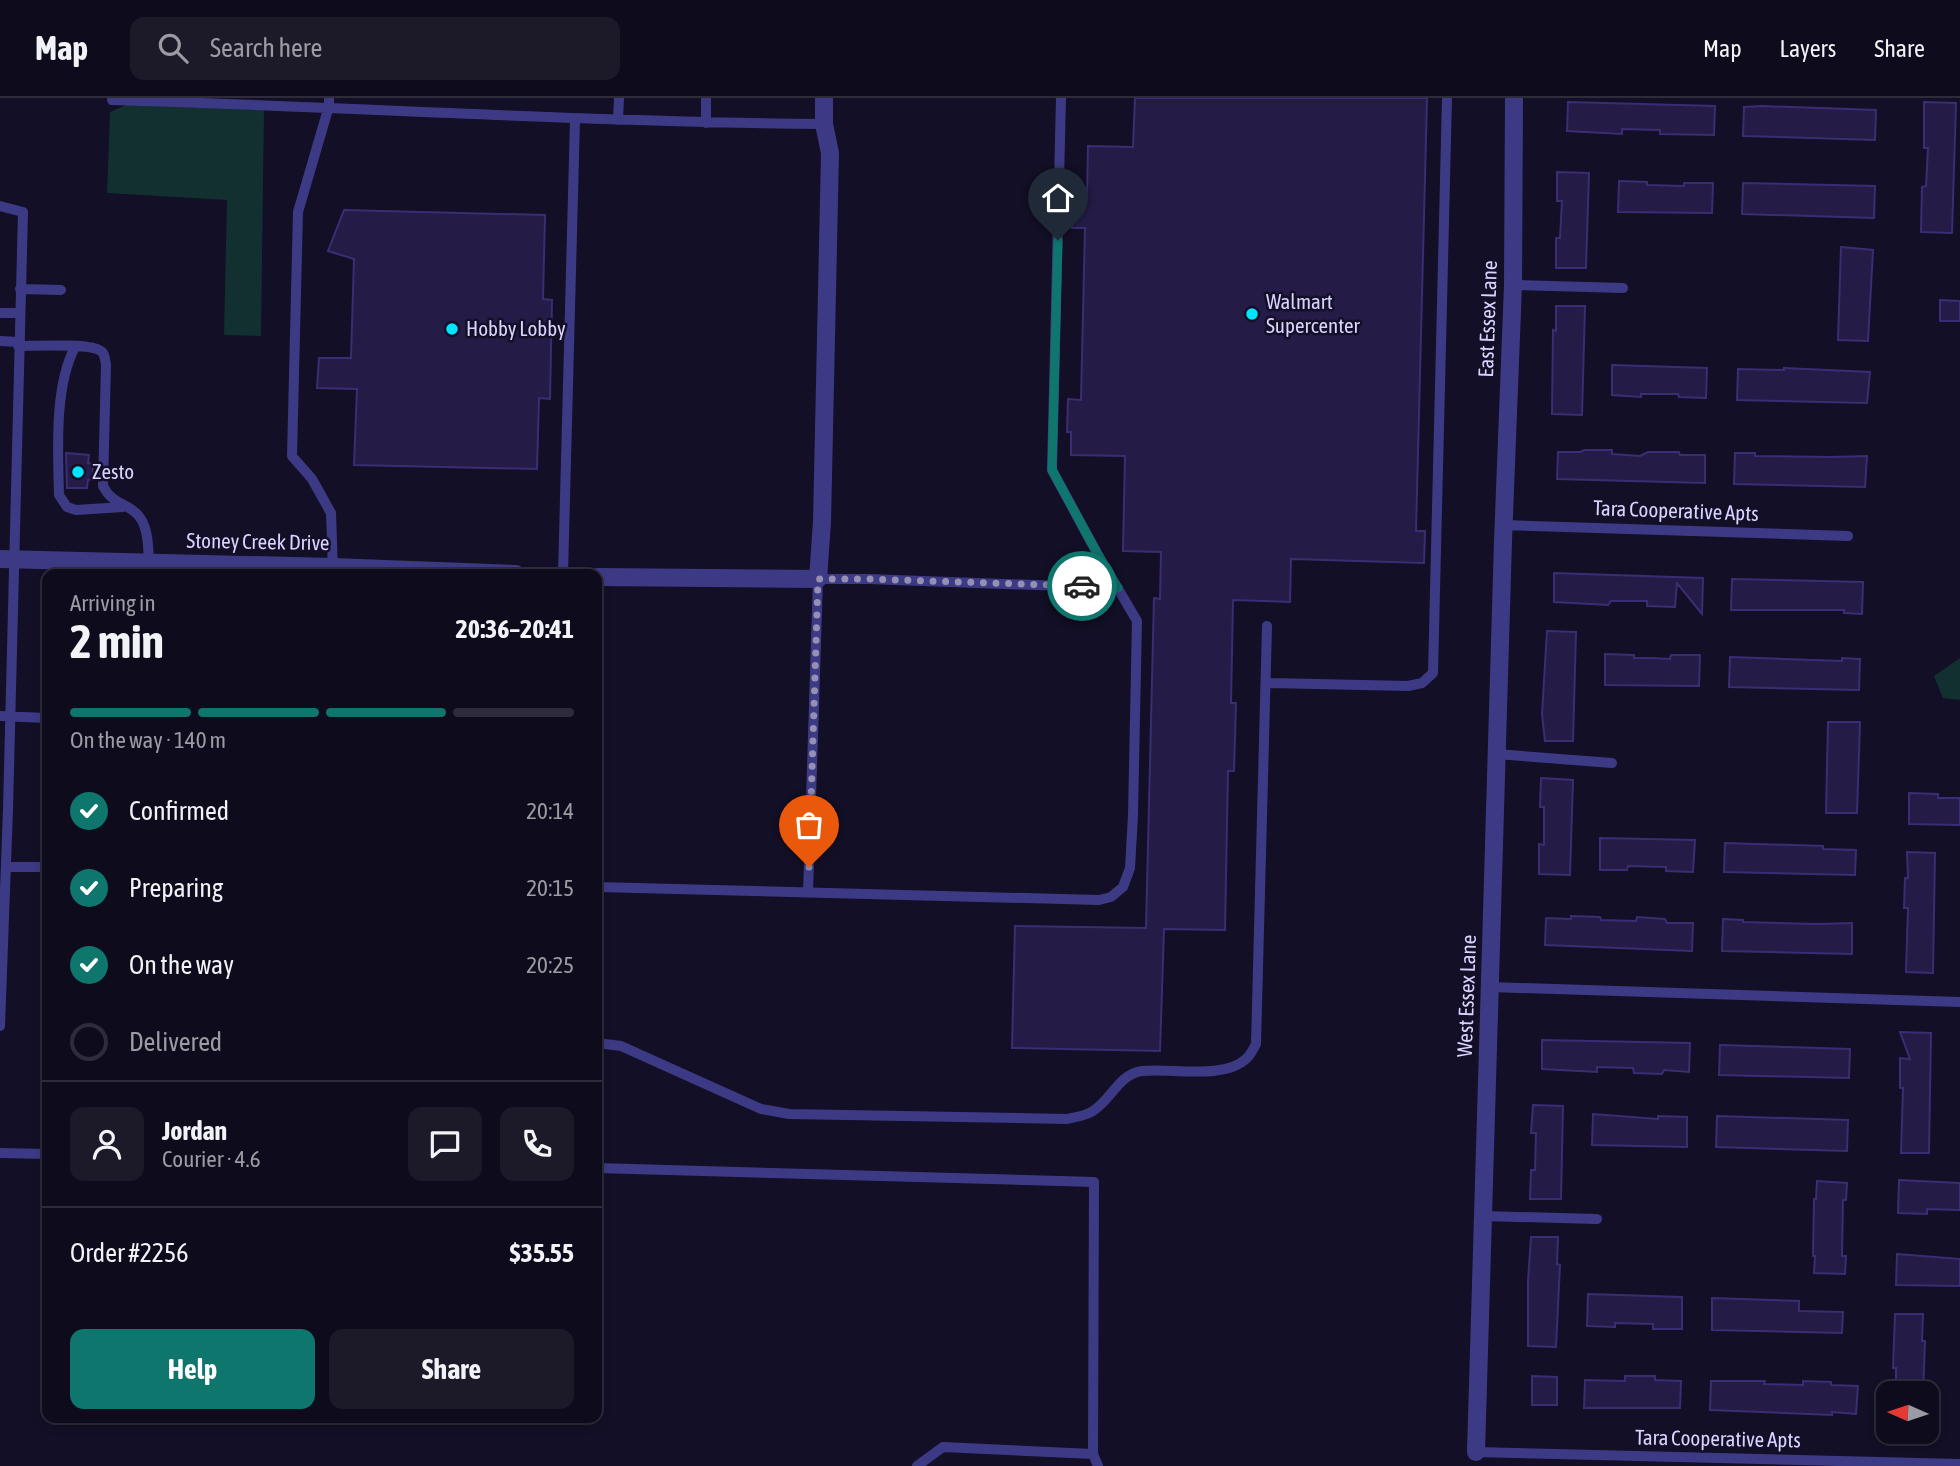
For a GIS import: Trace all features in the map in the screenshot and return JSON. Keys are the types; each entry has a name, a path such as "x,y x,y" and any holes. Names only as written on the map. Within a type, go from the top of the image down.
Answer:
{"street":[{"path":"602,577 818,579 822,522 830,153 824,124 824,98"},
{"name":"East Essex Lane","path":"1503,533 1513,285 1514,98"},
{"name":"West Essex Lane","path":"1476,1452 1503,533"},
{"name":"Stoney Creek Drive","path":"7,559 307,569"}],"lane":[{"path":"618,120 619,98"},
{"path":"706,98 706,123"},
{"path":"602,887 1099,900 1111,897 1124,887 1130,868 1133,815 1137,621 1052,470 1061,98"},
{"path":"1267,683 1408,686 1422,683 1433,673 1447,98"},
{"path":"112,100 329,102 575,119 824,124"},
{"path":"329,102 298,212 292,456 312,479 331,513 333,569"},
{"path":"563,569 575,119"},
{"path":"0,206 23,212 7,559 6,866 0,1026"},
{"path":"1513,285 1623,288"},
{"path":"20,289 61,290"},
{"path":"0,313 19,313"},
{"path":"0,341 75,347 99,350 104,354 103,486 108,496 138,514 145,528 149,563"},
{"path":"75,347 66,365 61,392 59,495 67,507 76,510 125,507"},
{"name":"Tara Cooperative Apts","path":"1503,533 1848,536"},
{"path":"808,893 818,579 1118,588"},
{"path":"602,1044 621,1046 761,1109 789,1114 1067,1119 1092,1112 1125,1077 1140,1071 1215,1070 1233,1067 1247,1058 1256,1044 1268,626"},
{"path":"5,716 42,718"},
{"path":"1496,754 1612,763"},
{"path":"6,866 42,867"},
{"path":"1490,987 1960,1002"},
{"path":"0,1153 42,1154"},
{"path":"602,1168 1094,1182 1093,1454 1098,1466"},
{"path":"1483,1216 1597,1219"},
{"path":"917,1466 943,1447 1093,1454"},
{"name":"Tara Cooperative Apts","path":"1476,1452 1960,1464"}],"green space":[{"path":"126,105 264,110 261,336 224,335 227,200 107,193 110,112"},
{"path":"1960,658 1960,700 1943,698 1934,676"}],"building":[{"name":"Walmart Supercenter","path":"1135,98 1427,98 1416,531 1425,531 1424,563 1291,559 1290,602 1233,600 1231,703 1236,703 1234,771 1228,771 1225,930 1164,929 1160,1051 1012,1048 1015,926 1146,928 1154,598 1160,599 1161,552 1123,551 1125,456 1071,455 1071,432 1067,432 1068,399 1081,400 1085,228 1072,228 1073,196 1087,196 1088,146 1133,147"},
{"path":"1568,102 1715,106 1714,135 1660,134 1660,130 1622,129 1622,134 1567,131"},
{"path":"1924,102 1956,103 1952,233 1921,232 1922,187 1926,186 1928,148 1924,148"},
{"path":"1744,107 1876,110 1875,140 1743,136"},
{"path":"1557,172 1589,173 1586,268 1556,268 1556,238 1560,238 1562,201 1557,201"},
{"path":"1619,181 1684,186 1684,183 1713,183 1712,213 1618,212"},
{"path":"1743,183 1875,186 1874,218 1742,214"},
{"name":"Hobby Lobby","path":"344,210 545,215 543,299 552,300 550,399 539,398 537,469 354,465 357,389 317,388 319,358 351,358 354,259 328,251"},
{"path":"1841,247 1873,250 1868,341 1838,340"},
{"path":"1940,300 1960,301 1960,321 1940,321"},
{"path":"1556,306 1585,306 1582,415 1552,414 1553,330 1556,331"},
{"path":"1612,365 1707,368 1706,398 1679,397 1678,394 1641,394 1641,397 1612,395"},
{"path":"1738,369 1870,372 1867,403 1737,400"},
{"path":"1612,450 1612,454 1640,456 1648,452 1705,455 1705,483 1557,479 1558,452"},
{"name":"Zesto","path":"66,453 89,455 88,463 93,464 92,479 88,480 87,488 67,488"},
{"path":"1735,453 1755,453 1755,456 1867,456 1865,487 1734,484"},
{"path":"1554,573 1703,578 1702,614 1677,583 1675,607 1647,606 1647,601 1611,601 1608,605 1554,602"},
{"path":"1732,579 1863,582 1862,614 1844,613 1844,610 1731,610"},
{"path":"1547,631 1576,632 1573,741 1545,741 1542,714"},
{"path":"1605,654 1670,659 1671,655 1700,655 1699,686 1605,685"},
{"path":"1730,657 1842,661 1842,658 1860,659 1859,690 1729,687"},
{"path":"1828,722 1860,722 1857,813 1826,813"},
{"path":"1541,778 1573,780 1570,875 1539,874 1539,844 1544,845 1544,807 1540,807"},
{"path":"1909,793 1938,794 1938,798 1960,798 1960,825 1909,824"},
{"path":"1600,838 1695,840 1693,872 1666,871 1666,867 1628,866 1627,870 1600,870"},
{"path":"1725,843 1823,846 1823,849 1856,850 1855,875 1724,872"},
{"path":"1907,852 1935,853 1933,973 1906,972 1908,908 1904,908 1905,878 1908,878"},
{"path":"1571,916 1636,921 1637,917 1665,919 1667,923 1693,923 1692,951 1545,945 1546,918 1571,919"},
{"path":"1723,919 1743,922 1852,923 1852,954 1722,951"},
{"path":"1900,1032 1931,1033 1929,1153 1901,1153 1903,1088 1900,1088 1900,1058 1910,1059"},
{"path":"1542,1040 1690,1043 1689,1072 1664,1070 1662,1074 1634,1073 1633,1068 1597,1067 1597,1072 1542,1069"},
{"path":"1720,1045 1850,1049 1849,1078 1719,1075"},
{"path":"1533,1105 1563,1106 1561,1199 1530,1199 1531,1170 1535,1170 1536,1133 1531,1133"},
{"path":"1593,1114 1658,1119 1658,1116 1687,1117 1687,1147 1592,1145"},
{"path":"1717,1116 1848,1120 1847,1151 1716,1147"},
{"path":"1899,1180 1960,1183 1960,1210 1927,1209 1927,1214 1898,1213"},
{"path":"1817,1181 1847,1183 1846,1200 1843,1200 1842,1256 1846,1256 1845,1274 1814,1273 1814,1199"},
{"path":"1531,1237 1558,1237 1557,1264 1560,1265 1556,1347 1528,1346"},
{"path":"1897,1254 1960,1259 1960,1286 1896,1285"},
{"path":"1588,1294 1682,1297 1682,1329 1653,1329 1653,1324 1615,1323 1615,1327 1587,1326"},
{"path":"1712,1298 1799,1301 1799,1311 1843,1312 1842,1333 1712,1330"},
{"path":"1895,1314 1923,1314 1923,1381 1896,1381 1896,1368 1893,1368"},
{"path":"1532,1376 1557,1377 1557,1405 1532,1405"},
{"path":"1625,1376 1655,1376 1655,1380 1681,1381 1680,1408 1584,1408 1585,1380 1625,1381"},
{"path":"1711,1381 1765,1381 1764,1384 1803,1385 1803,1381 1858,1386 1856,1414 1710,1410"}],"way so far":[{"path":"809,867 818,579 1082,586"}],"place":[{"name":"Walmart Supercenter","path":"1252,314"},
{"name":"Hobby Lobby","path":"452,329"},
{"name":"Zesto","path":"78,472"}],"route":[{"path":"1058,240 1052,470 1118,588 1082,586"}]}
